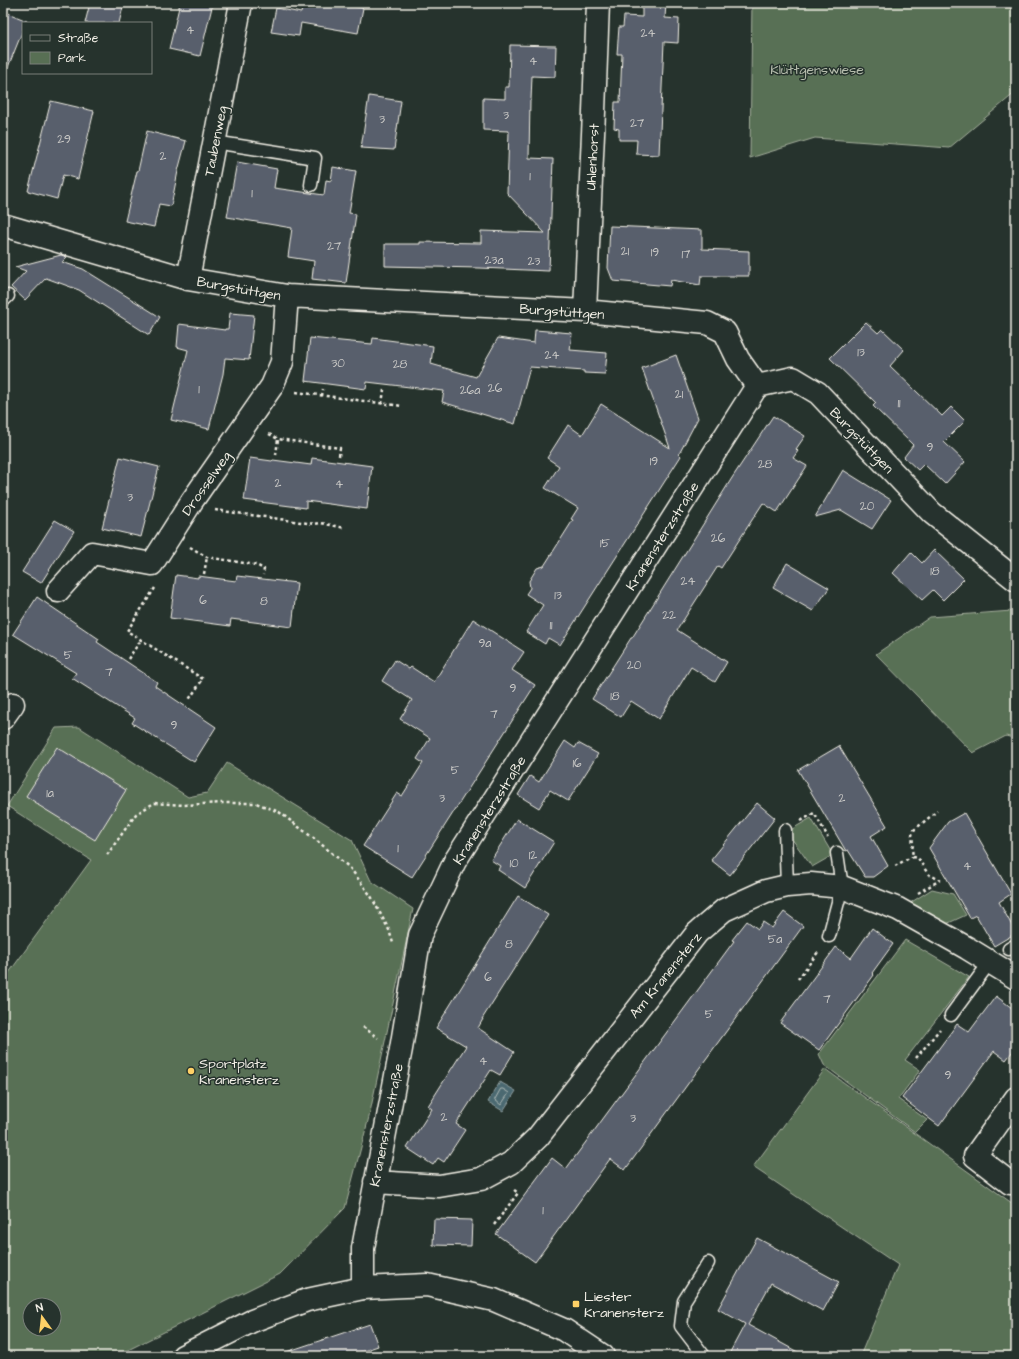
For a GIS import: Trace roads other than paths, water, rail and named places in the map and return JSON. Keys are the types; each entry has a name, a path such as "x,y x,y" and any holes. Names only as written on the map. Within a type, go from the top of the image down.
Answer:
{"street":[{"name":"Taubenweg","path":"188,279 241,3"},
{"name":"Uhlenhorst","path":"585,311 598,3"},
{"name":"Burgstüttgen","path":"3,225 188,279 287,296 585,311 707,323 725,332 738,359 757,386 793,378 818,393 932,513 1016,580"},
{"name":"Drosselweg","path":"58,591 92,553 152,564 192,502 249,422 272,386 282,362 287,296"},
{"name":"Kranensterzstraße","path":"363,1288 363,1248 401,1049 420,935 455,861 757,386"},
{"name":"Am Kranensterz","path":"375,1182 439,1186 481,1179 511,1163 538,1137 697,933 724,910 766,891 787,886 810,884 842,887 898,909 1016,978"},
{"path":"1010,1183 974,1156 1016,1098"},
{"path":"184,1356 252,1321 308,1300 363,1288 427,1285 494,1300 564,1330 603,1356"}],"lane":[{"path":"214,142 315,158 311,185"},
{"path":"785,830 787,886"},
{"path":"829,936 842,887 834,848"},
{"path":"951,1015 990,962"},
{"path":"704,1356 681,1326 684,1301 708,1263"}],"water":[{"path":"500,1082 516,1091 503,1111 488,1102"}],"place":[{"name":"Sportplatz Kranensterz","path":"191,1071"},
{"name":"Liester Kranensterz","path":"576,1304"}],"park label":[{"name":"Klüttgenswiese","path":"817,69"}]}
